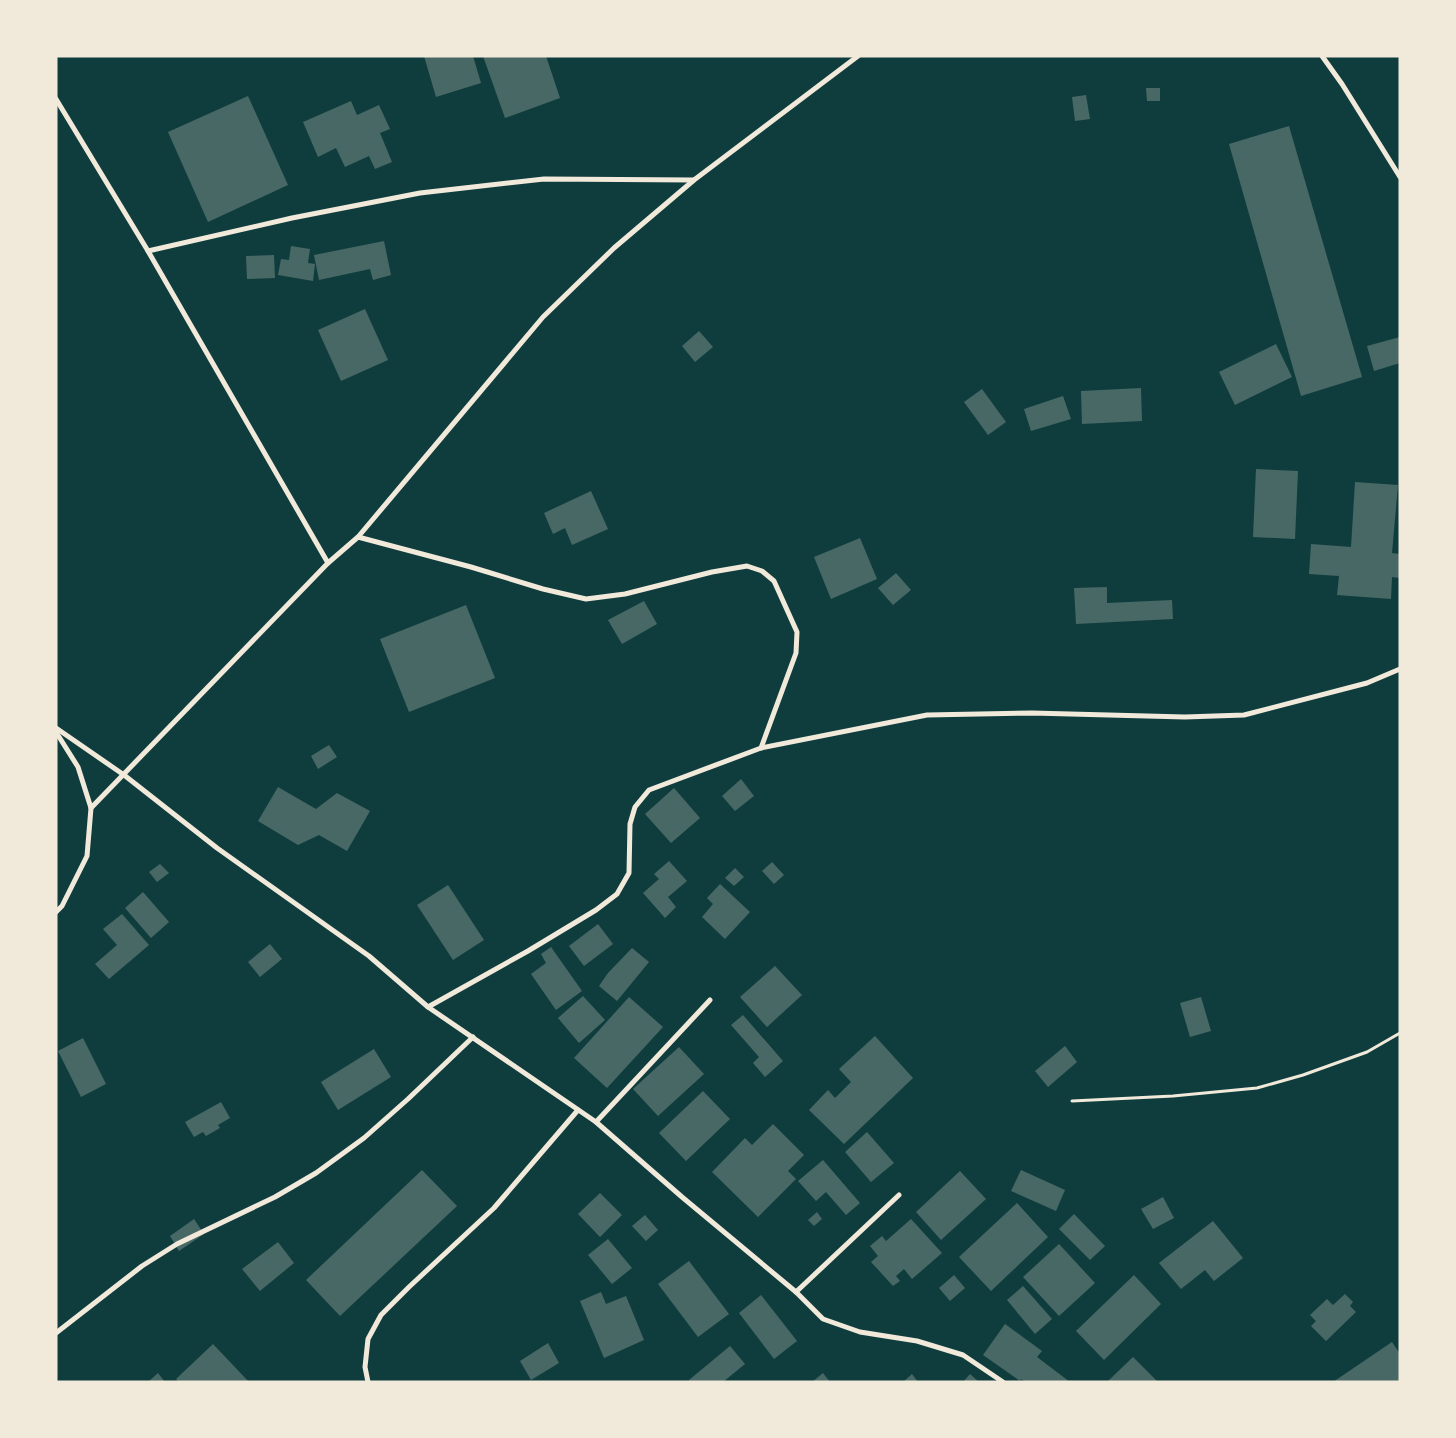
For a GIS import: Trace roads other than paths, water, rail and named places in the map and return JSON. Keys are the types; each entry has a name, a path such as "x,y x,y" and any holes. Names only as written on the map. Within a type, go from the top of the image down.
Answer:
{"street":[{"path":"91,808 178,716 328,564 358,537 543,317 614,248 694,180 858,56"},
{"path":"1322,56 1342,84 1400,177"},
{"path":"56,99 148,251 328,564"},
{"path":"148,251 292,218 420,193 544,179 694,180"},
{"path":"358,537 471,567 543,589 586,598 625,594 712,572 747,566 762,571 774,581 797,632 796,653 761,748"},
{"path":"428,1007 528,951 596,910 617,894 629,873 630,824 635,807 649,790 761,748 927,715 1032,713 1185,717 1244,715 1367,683 1400,669"},
{"path":"56,728 124,775 217,848 369,956 428,1007 596,1122 796,1292 823,1320 860,1332 917,1341 963,1355 1003,1382"},
{"path":"56,732 78,767 91,808 88,856 62,906 56,912"},
{"path":"596,1122 710,1000"},
{"path":"56,1333 142,1266 177,1244 275,1197 316,1173 364,1138 473,1037"},
{"path":"368,1382 365,1367 368,1339 381,1315 408,1287 494,1208 578,1110"},
{"path":"796,1292 899,1195"}]}
